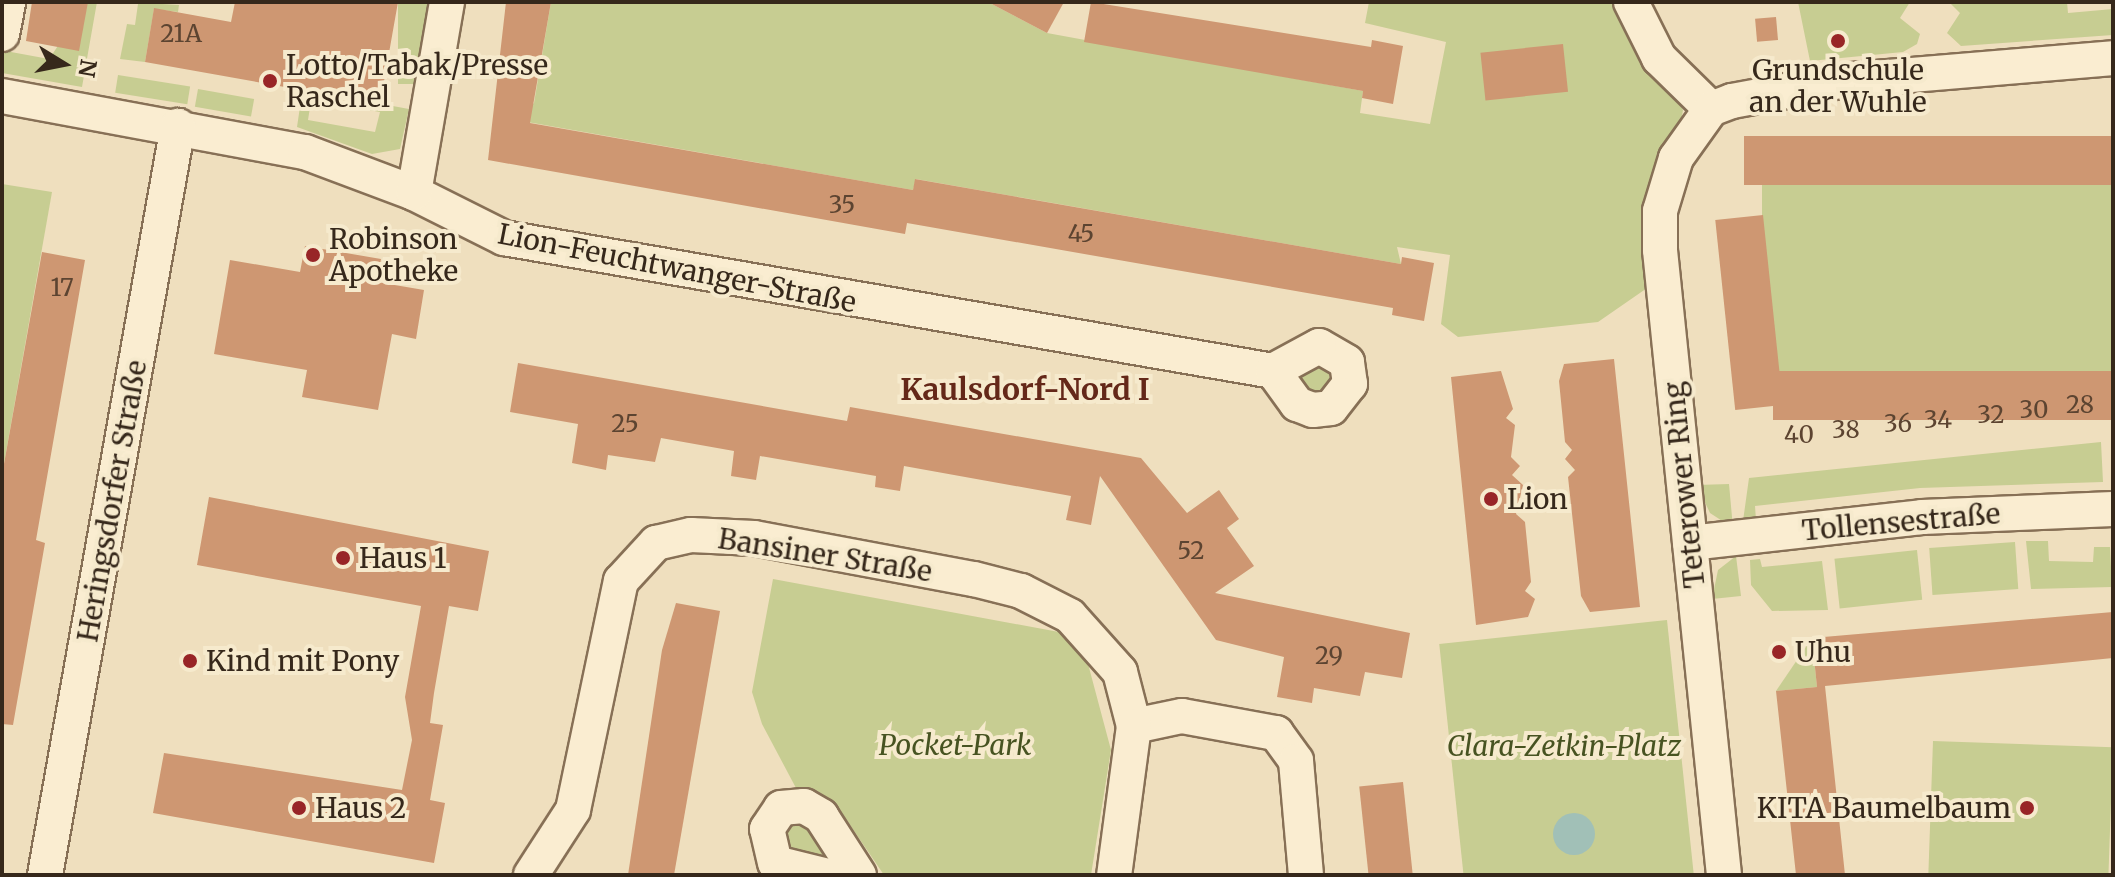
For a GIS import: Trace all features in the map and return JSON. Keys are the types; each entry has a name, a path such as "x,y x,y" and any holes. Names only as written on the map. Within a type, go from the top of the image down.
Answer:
{"street":[{"path":"2,34 8,2"},
{"path":"414,193 447,2"},
{"path":"1631,2 1659,58 1711,109 1840,81 2113,58"},
{"name":"Lion-Feuchtwanger-Straße","path":"2,96 178,126 305,152 414,193 504,238 1273,371"},
{"name":"Teterower Ring","path":"1711,109 1688,133 1660,211 1724,875"},
{"name":"Heringsdorfer Straße","path":"45,875 178,126"},
{"name":"Tollensestraße","path":"1690,543 1922,517 2113,509"},
{"name":"Bansiner Straße","path":"531,875 573,810 621,581 656,543 677,537 754,538 1034,596 1098,642 1120,672 1134,726 1114,875"},
{"path":"1134,726 1182,716 1276,733 1296,761 1306,875"},
{"path":"824,875 775,863 767,829 781,808 804,806 821,816 859,875"}],"green space":[{"path":"2,2 20,2 11,52 49,59 88,2 97,2 82,87 2,73"},
{"path":"130,2 179,5 178,12 154,9 145,62 120,59 127,24 135,25 138,4"},
{"path":"398,2 428,2 428,84 398,84"},
{"path":"551,2 988,2 1047,33 1363,91 1360,113 1430,124 1446,42 1365,23 1369,2 1621,2 1683,110 1650,286 1598,322 1458,337 1441,324 1450,255 1397,247 1401,264 916,179 913,190 516,120 534,103"},
{"path":"1798,2 1910,2 1900,18 1920,34 1917,44 1903,52 1810,61"},
{"path":"1949,2 2067,2 2068,13 2113,9 2113,35 1961,46 1947,33 1960,13"},
{"path":"118,75 190,86 187,104 115,93"},
{"path":"198,89 254,99 251,117 195,107"},
{"path":"301,100 311,101 308,120 375,132 380,112 358,108 360,100 409,109 400,149 372,154 297,127"},
{"path":"2,184 52,192 2,475"},
{"path":"1762,185 2113,185 2113,371 1762,371"},
{"path":"1314,362 1328,369 1331,384 1314,398 1297,376"},
{"path":"2101,442 2103,482 1920,488 1755,506 1756,520 1743,521 1749,478"},
{"path":"1729,484 1733,528 1710,513 1697,485"},
{"path":"2026,541 2048,541 2049,561 2093,562 2094,547 2110,547 2112,587 2031,589"},
{"path":"2015,542 2018,589 1932,595 1929,548"},
{"path":"1917,550 1922,600 1840,608 1834,559"},
{"path":"1736,556 1741,596 1712,599 1718,570"},
{"path":"1760,559 1762,567 1822,561 1828,610 1772,611 1751,585 1750,560"},
{"name":"Pocket-Park","path":"773,579 1059,632 1087,660 1111,750 1091,875 884,875 835,803 796,788 762,724 752,692"},
{"name":"Clara-Zetkin-Platz","path":"1667,620 1694,875 1464,875 1439,644"},
{"path":"1812,638 1817,687 1776,691"},
{"name":"KITA Baumelbaum","path":"1933,741 2113,747 2108,875 1928,875"},
{"path":"800,814 847,869 790,860 780,823"}],"water":[{"path":"1574,813 1589,819 1595,834 1589,849 1574,855 1559,849 1553,834 1559,819"}],"building":[{"path":"32,2 88,2 79,51 26,41"},
{"path":"235,2 398,2 380,104 145,62 154,8 231,22"},
{"path":"506,2 551,2 530,123 913,190 915,179 1401,264 1402,257 1434,263 1424,321 1392,315 1393,308 907,223 905,234 488,160"},
{"path":"988,2 1064,2 1047,33"},
{"path":"1091,2 1371,47 1372,40 1403,46 1393,104 1362,98 1363,91 1084,42"},
{"path":"1776,17 1778,40 1757,42 1755,19"},
{"path":"1563,44 1568,92 1485,100 1480,53"},
{"path":"1744,136 2113,136 2113,185 1744,185"},
{"path":"1763,215 1783,405 1735,410 1715,220"},
{"path":"305,246 381,259 377,282 424,290 416,339 392,334 378,410 302,397 307,370 214,354 230,260 300,272"},
{"path":"42,252 85,260 36,540 45,543 13,725 2,724 2,475"},
{"name":"Lion","path":"1614,359 1640,607 1590,612 1581,596 1568,477 1575,470 1565,459 1572,450 1565,442 1559,381 1564,364"},
{"path":"518,363 847,421 850,407 1141,458 1187,513 1219,490 1239,519 1227,528 1254,566 1215,593 1410,633 1402,678 1365,672 1360,696 1314,688 1312,703 1277,697 1284,657 1216,640 1100,476 1091,525 1066,520 1071,496 904,466 900,491 875,487 876,476 760,456 756,480 731,476 734,451 661,438 655,462 608,455 606,470 572,463 578,424 510,412"},
{"name":"Lion","path":"1501,371 1513,409 1506,418 1515,425 1511,457 1520,466 1512,475 1523,485 1516,514 1525,522 1531,582 1525,591 1535,599 1528,617 1476,625 1451,377"},
{"path":"1773,371 2113,371 2113,420 1773,420"},
{"path":"209,497 489,551 478,611 449,606 430,723 443,725 430,800 445,803 434,863 153,813 164,753 402,790 412,740 405,697 421,606 197,565"},
{"path":"676,603 720,611 674,875 628,875 662,650"},
{"path":"2113,612 2113,658 1825,686 1845,875 1796,875 1776,691 1817,687 1812,638"},
{"path":"1403,782 1413,875 1369,875 1359,787"}],"place":[{"name":"Grundschule an der Wuhle","path":"1838,41"},
{"name":"Lotto/Tabak/Presse Raschel","path":"270,81"},
{"name":"Robinson Apotheke","path":"313,255"},
{"name":"Lion","path":"1491,499"},
{"name":"Haus 1","path":"343,558"},
{"name":"Uhu","path":"1779,652"},
{"name":"Kind mit Pony","path":"190,661"},
{"name":"Haus 2","path":"299,808"},
{"name":"KITA Baumelbaum","path":"2027,808"}],"district":[{"name":"Kaulsdorf-Nord I","path":"1025,389"}]}
